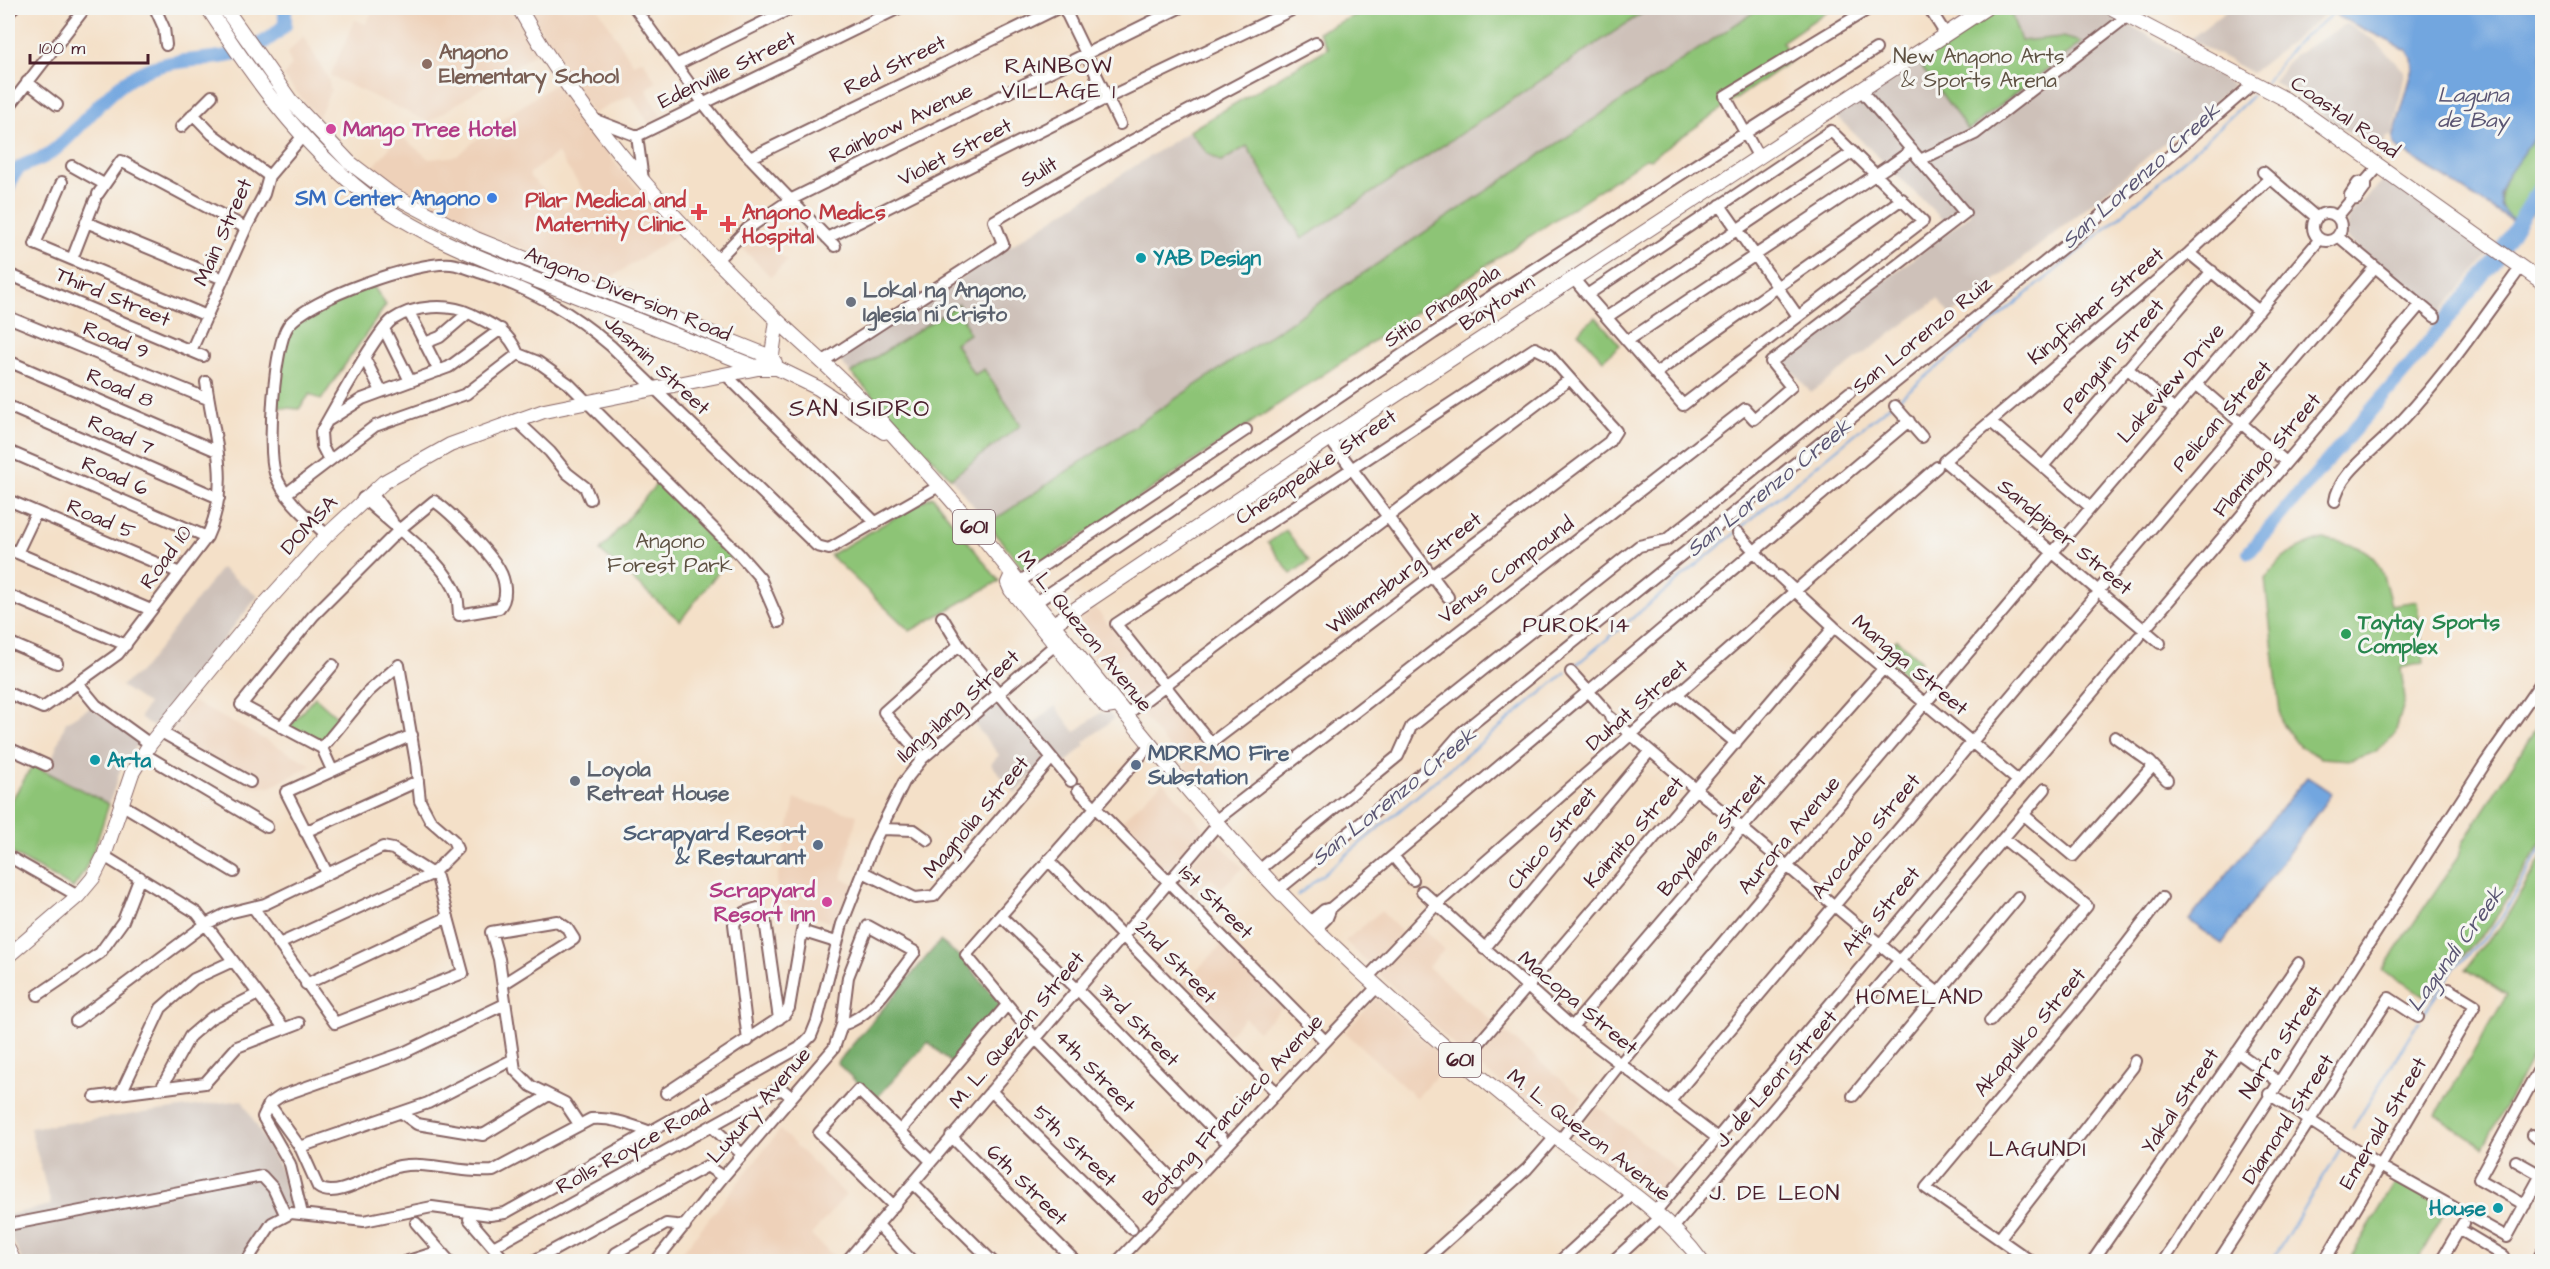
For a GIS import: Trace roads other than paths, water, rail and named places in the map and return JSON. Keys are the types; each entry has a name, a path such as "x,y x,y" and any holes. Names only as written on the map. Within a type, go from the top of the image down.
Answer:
{"main road":[{"name":"Angono Diversion Road","path":"208,8 225,34 268,84 373,181 422,213 463,233 774,362 829,395 902,446"},
{"name":"Angono Diversion Road","path":"225,8 268,84 302,137 364,193 410,222 456,246 758,368"},
{"name":"M. L. Quezon Avenue","path":"519,8 589,118 642,180 717,260 857,395 939,486 1150,745 1259,870 1313,925 1463,1062 1557,1139 1674,1228"},
{"name":"Baytown","path":"1052,625 1573,278 1986,8"},
{"name":"Coastal Road","path":"2112,8 2285,99 2542,282"},
{"path":"302,137 313,127"},
{"path":"364,193 373,181"},
{"path":"672,333 677,320"},
{"path":"774,362 777,320"},
{"name":"DOMSA","path":"9,951 78,896 93,878 104,856 132,773 152,742 256,615 367,495 409,466 450,445 516,420 585,402 726,375 774,362"},
{"path":"1015,578 1008,583 1011,590 1055,645 1106,707 1122,710"},
{"name":"601","path":"1674,1228 1702,1262"},
{"path":"8,1249 14,1262"}],"street":[{"path":"8,14 13,8"},
{"path":"8,108 86,8"},
{"path":"155,8 164,28 166,45"},
{"path":"651,8 637,10 704,104 731,138 835,246"},
{"path":"676,64 792,8"},
{"name":"Edenville Street","path":"637,136 899,8"},
{"name":"Red Street","path":"750,158 1058,8"},
{"path":"1064,8 1120,123"},
{"name":"Rainbow Avenue","path":"717,260 747,229 790,200 1179,8"},
{"name":"Violet Street","path":"827,238 1107,98 1270,13 1296,8"},
{"path":"1758,156 1725,96 1870,8"},
{"path":"1929,8 1945,33"},
{"path":"1860,89 1920,160 1975,134 2129,15"},
{"name":"Sulit","path":"822,362 1003,244 994,221 1124,145 1316,43"},
{"name":"Sitio Pinagpala","path":"1035,603 1434,333 1745,136 1876,49"},
{"path":"27,82 57,105"},
{"name":"San Lorenzo Ruiz","path":"1278,890 1435,763 1461,733 2072,240 2254,82"},
{"path":"181,127 212,96"},
{"path":"193,114 212,134 269,176"},
{"path":"589,118 637,136 642,180"},
{"path":"1573,278 1587,295 1683,405 1923,220 1831,131 1587,295"},
{"name":"Main Street","path":"191,351 246,228 264,194 269,176 302,137"},
{"path":"1627,340 1912,150"},
{"path":"1607,317 1853,152"},
{"name":"Venus Compound","path":"1217,823 1745,409 1754,419 1791,387 1771,362 1965,213 1920,160"},
{"path":"72,259 97,197 121,161 246,228"},
{"path":"72,166 104,184"},
{"path":"2337,218 2351,200 2350,195 2358,183 2365,182 2379,166"},
{"name":"Kingfisher Street","path":"1940,464 2189,253 2266,175 2317,218"},
{"path":"62,182 35,244 207,316"},
{"path":"1656,373 1902,199"},
{"path":"1720,205 1797,315"},
{"path":"2328,214 2337,218 2341,226 2338,236 2330,241 2319,239 2313,228 2317,218 2328,214"},
{"path":"86,222 223,279"},
{"path":"2338,236 2435,317"},
{"name":"Lakeview Drive","path":"2051,555 2089,506 2319,239"},
{"path":"2189,253 2259,311"},
{"name":"Jasmin Street","path":"327,536 298,509 274,472 272,444 276,383 281,347 288,327 297,317 314,307 392,273 449,264 504,280 570,313 611,346 817,546 829,549 876,523"},
{"name":"Pelican Street","path":"2096,595 2375,267"},
{"path":"2335,501 2336,494 2345,478 2416,408 2521,267"},
{"name":"Penguin Street","path":"2043,466 2211,271"},
{"name":"Third Street","path":"8,274 203,356"},
{"name":"Flamingo Street","path":"2142,633 2420,305"},
{"path":"329,460 321,440 321,432 391,321 409,312 445,308 468,313 501,328 513,341 518,354 538,362 558,376 739,554 760,578 779,622"},
{"path":"409,312 440,371"},
{"path":"425,344 440,337 468,313"},
{"name":"Road 9","path":"8,318 208,399"},
{"path":"326,421 362,399 459,362 501,328"},
{"path":"384,329 410,381"},
{"name":"Chesapeake Street","path":"1165,685 1116,624 1529,350 1540,348 1570,379"},
{"path":"287,493 375,426 466,394 518,354"},
{"path":"365,359 381,391"},
{"name":"Road 8","path":"8,362 217,451"},
{"path":"2127,368 2174,410"},
{"path":"726,375 876,523 939,486"},
{"path":"1122,710 1165,685 1570,379"},
{"name":"Williamsburg Street","path":"1165,685 1212,743 1609,442 1616,431 1570,379"},
{"name":"Road 10","path":"8,693 44,708 81,681 126,645 207,537 222,484 206,382"},
{"path":"2196,384 2286,462"},
{"path":"1259,870 1398,756 1411,727 1639,546 1666,540 1850,392"},
{"path":"1894,405 1922,437"},
{"name":"Road 7","path":"8,406 219,498"},
{"path":"516,420 550,452 571,477 585,487 590,499"},
{"path":"1313,925 1328,918 1331,908 1909,421"},
{"path":"1991,422 2089,506"},
{"path":"1015,578 1246,430"},
{"path":"1334,445 1448,597"},
{"name":"Road 6","path":"8,451 207,537"},
{"name":"Sandpiper Street","path":"1940,464 2142,633 2160,643"},
{"name":"Duhat Street","path":"1373,981 1436,905 1796,593 1940,464"},
{"path":"332,770 322,748 241,705 313,616 396,525 434,501 438,503 499,568 504,584 503,604 488,611 459,615 457,595 450,580 396,525 367,495"},
{"name":"Road 5","path":"8,500 180,573"},
{"path":"36,513 13,551 151,610"},
{"name":"Mangga Street","path":"1738,533 1775,574 1834,627 2018,781"},
{"name":"Aurora Avenue","path":"1423,1262 1527,1169 1557,1139 2051,555"},
{"path":"8,595 126,645"},
{"name":"Avocado Street","path":"1670,1101 2096,595"},
{"name":"1st Street","path":"942,617 959,645 1074,786 1325,1041"},
{"name":"Kaimito Street","path":"1463,1062 1834,627"},
{"name":"Atis Street","path":"1612,1262 1658,1215 1716,1137 2142,633"},
{"path":"8,642 57,663"},
{"path":"924,758 884,712 959,645"},
{"name":"Ilang-ilang Street","path":"285,1214 364,1221 432,1207 490,1215 505,1213 799,1048 811,1036 817,1021 836,942 880,828 904,782 924,758 1055,645"},
{"path":"281,727 333,664"},
{"path":"279,944 432,874 458,849 453,840 424,812 399,665 368,692 322,748"},
{"name":"Bayabas Street","path":"1572,1027 1743,827 1883,669"},
{"path":"1571,672 1630,736 1697,788 1832,906 1937,993"},
{"path":"81,681 96,705 152,742 267,827"},
{"name":"Narra Street","path":"2163,1262 2269,1094 2542,681"},
{"path":"1678,695 1736,743"},
{"path":"327,873 286,792 412,735"},
{"path":"2115,737 2167,780"},
{"path":"152,742 250,782"},
{"path":"1001,916 1094,806 1150,745"},
{"path":"8,748 46,765"},
{"name":"Chico Street","path":"1484,948 1649,752"},
{"name":"Magnolia Street","path":"863,872 915,898 934,896 1052,758"},
{"path":"2024,815 2073,856 2152,767"},
{"path":"305,832 418,781"},
{"name":"J. de Leon Street","path":"1674,1228 1898,959 2004,840 2046,789"},
{"path":"121,804 234,872"},
{"name":"M. L. Quezon Street","path":"846,1262 1217,823"},
{"path":"880,828 914,830 928,840"},
{"path":"1990,1021 2087,906 2004,840"},
{"path":"76,1022 207,924 228,913 265,904 383,847 389,847 432,874 440,883 463,973 335,1023 253,907"},
{"path":"8,856 78,896"},
{"path":"104,856 196,913 207,924 284,1028"},
{"path":"1393,856 1413,880"},
{"name":"2nd Street","path":"1048,860 1276,1092"},
{"path":"38,994 100,953 123,921 140,877"},
{"name":"Macopa Street","path":"1422,891 1572,1027 1716,1137"},
{"path":"1853,1096 2018,897"},
{"name":"Akapulko Street","path":"1999,1239 1926,1188 2089,993 2162,898"},
{"path":"748,1041 734,924 740,914 747,910 758,908 765,920 779,1019"},
{"name":"4th Street","path":"1001,916 966,956 1036,1039 1176,1184"},
{"name":"3rd Street","path":"1001,916 1077,989 1222,1138"},
{"path":"306,984 448,917"},
{"path":"503,984 574,939 567,928 557,921 491,932 503,984 512,1060 522,1080 565,1103 579,1124"},
{"name":"Luxury Avenue","path":"655,1262 723,1177 834,1048 842,1025 848,977 868,926 915,952 867,1011 853,1022 842,1025"},
{"path":"666,1093 748,1041 779,1019 789,1008 803,928 836,942"},
{"path":"121,1093 161,1008 194,979 233,961"},
{"name":"Yakal Street","path":"2092,1262 2299,963"},
{"path":"829,969 848,977"},
{"name":"Botong Francisco Avenue","path":"1118,1262 1325,1041 1373,981"},
{"name":"Emerald Street","path":"2324,1262 2475,1005 2449,989"},
{"path":"162,1088 190,1036 211,1018 258,994"},
{"name":"Diamond Street","path":"2218,1262 2389,998 2418,1017"},
{"path":"302,1214 290,1164 263,1117 269,1104 281,1096 403,1053 504,1004"},
{"path":"900,1131 1007,1005"},
{"path":"95,1097 205,1083 237,1047 299,1023"},
{"path":"2237,1052 2279,1082"},
{"path":"300,1147 402,1113 512,1060"},
{"path":"2032,1262 1999,1239 2133,1067 2135,1061"},
{"path":"2525,1205 2479,1179 2542,1064"},
{"name":"Rolls Royce Road","path":"493,1247 778,1089 791,1097"},
{"path":"894,1206 819,1133 858,1090 931,1161"},
{"name":"5th Street","path":"990,1091 1132,1229"},
{"path":"2269,1094 2380,1166 2507,1237 2542,1174 2516,1161"},
{"path":"402,1113 417,1124 483,1135 549,1095"},
{"path":"269,1104 300,1147 318,1187 332,1192 400,1166 476,1173 493,1172 579,1124 602,1118 651,1132"},
{"path":"711,1126 742,1155"},
{"path":"2532,1135 2542,1141"},
{"name":"6th Street","path":"951,1136 1076,1262"},
{"path":"532,1262 707,1166 723,1177"},
{"path":"8,1225 262,1176 273,1188 285,1214 272,1223 246,1262"},
{"path":"913,1183 993,1262"},
{"path":"1559,1262 1632,1195"},
{"path":"2445,1260 2468,1215"},
{"path":"469,1219 506,1262"},
{"path":"416,1223 450,1262"},
{"path":"616,1262 614,1257 616,1253 666,1224 685,1226"},
{"path":"879,1225 913,1262"},
{"path":"2460,1229 2504,1256 2501,1262"},
{"path":"405,1262 440,1251"},
{"path":"2537,1262 2542,1252"}],"water":[{"name":"Laguna de Bay","path":"2337,8 2542,8 2542,126 2506,177 2499,194 2500,206 2515,223 2396,147 2393,139 2413,69 2412,58 2407,50 2337,16 2334,13"},
{"path":"2307,777 2332,793 2222,944 2189,920"}],"waterway":[{"path":"8,189 21,167 53,151 106,98 129,79 161,65 233,55 250,49 267,40 285,25 285,8"},
{"name":"San Lorenzo Creek","path":"2265,83 2296,43 2334,13"},
{"name":"San Lorenzo Creek","path":"1895,402 2122,215 2252,96"},
{"path":"2249,552 2411,364 2498,256 2542,184"},
{"name":"San Lorenzo Creek","path":"1739,529 1890,405"},
{"name":"San Lorenzo Creek","path":"1571,669 1735,533"},
{"name":"San Lorenzo Creek","path":"1298,895 1566,672"},
{"name":"Lagundi Creek","path":"2422,1016 2455,967 2488,935 2502,917 2542,846"},
{"name":"Lagundi Creek","path":"2353,1128 2419,1021"},
{"name":"Lagundi Creek","path":"2271,1262 2342,1146"}],"place":[{"name":"Angono Elementary School","path":"427,64"},
{"name":"Mango Tree Hotel","path":"331,129"},
{"name":"SM Center Angono","path":"492,198"},
{"name":"Pilar Medical and Maternity Clinic","path":"699,212"},
{"name":"Angono Medics Hospital","path":"728,224"},
{"name":"YAB Design","path":"1141,258"},
{"name":"Lokal ng Angono, Iglesia ni Cristo","path":"851,302"},
{"name":"Taytay Sports Complex","path":"2346,634"},
{"name":"Arta","path":"95,760"},
{"name":"MDRRMO Fire Substation","path":"1136,765"},
{"name":"Loyola Retreat House","path":"575,781"},
{"name":"Scrapyard Resort & Restaurant","path":"818,845"},
{"name":"Scrapyard Resort Inn","path":"827,902"},
{"name":"House","path":"2498,1208"}],"district":[{"name":"RAINBOW VILLAGE 1","path":"1059,78"},
{"name":"SAN ISIDRO","path":"860,409"},
{"name":"PUROK 14","path":"1577,625"},
{"name":"HOMELAND","path":"1920,997"},
{"name":"LAGUNDI","path":"2038,1149"},
{"name":"J. DE LEON","path":"1775,1193"}],"park label":[{"name":"New Angono Arts & Sports Arena","path":"1979,68"},
{"name":"Angono Forest Park","path":"670,553"}]}
